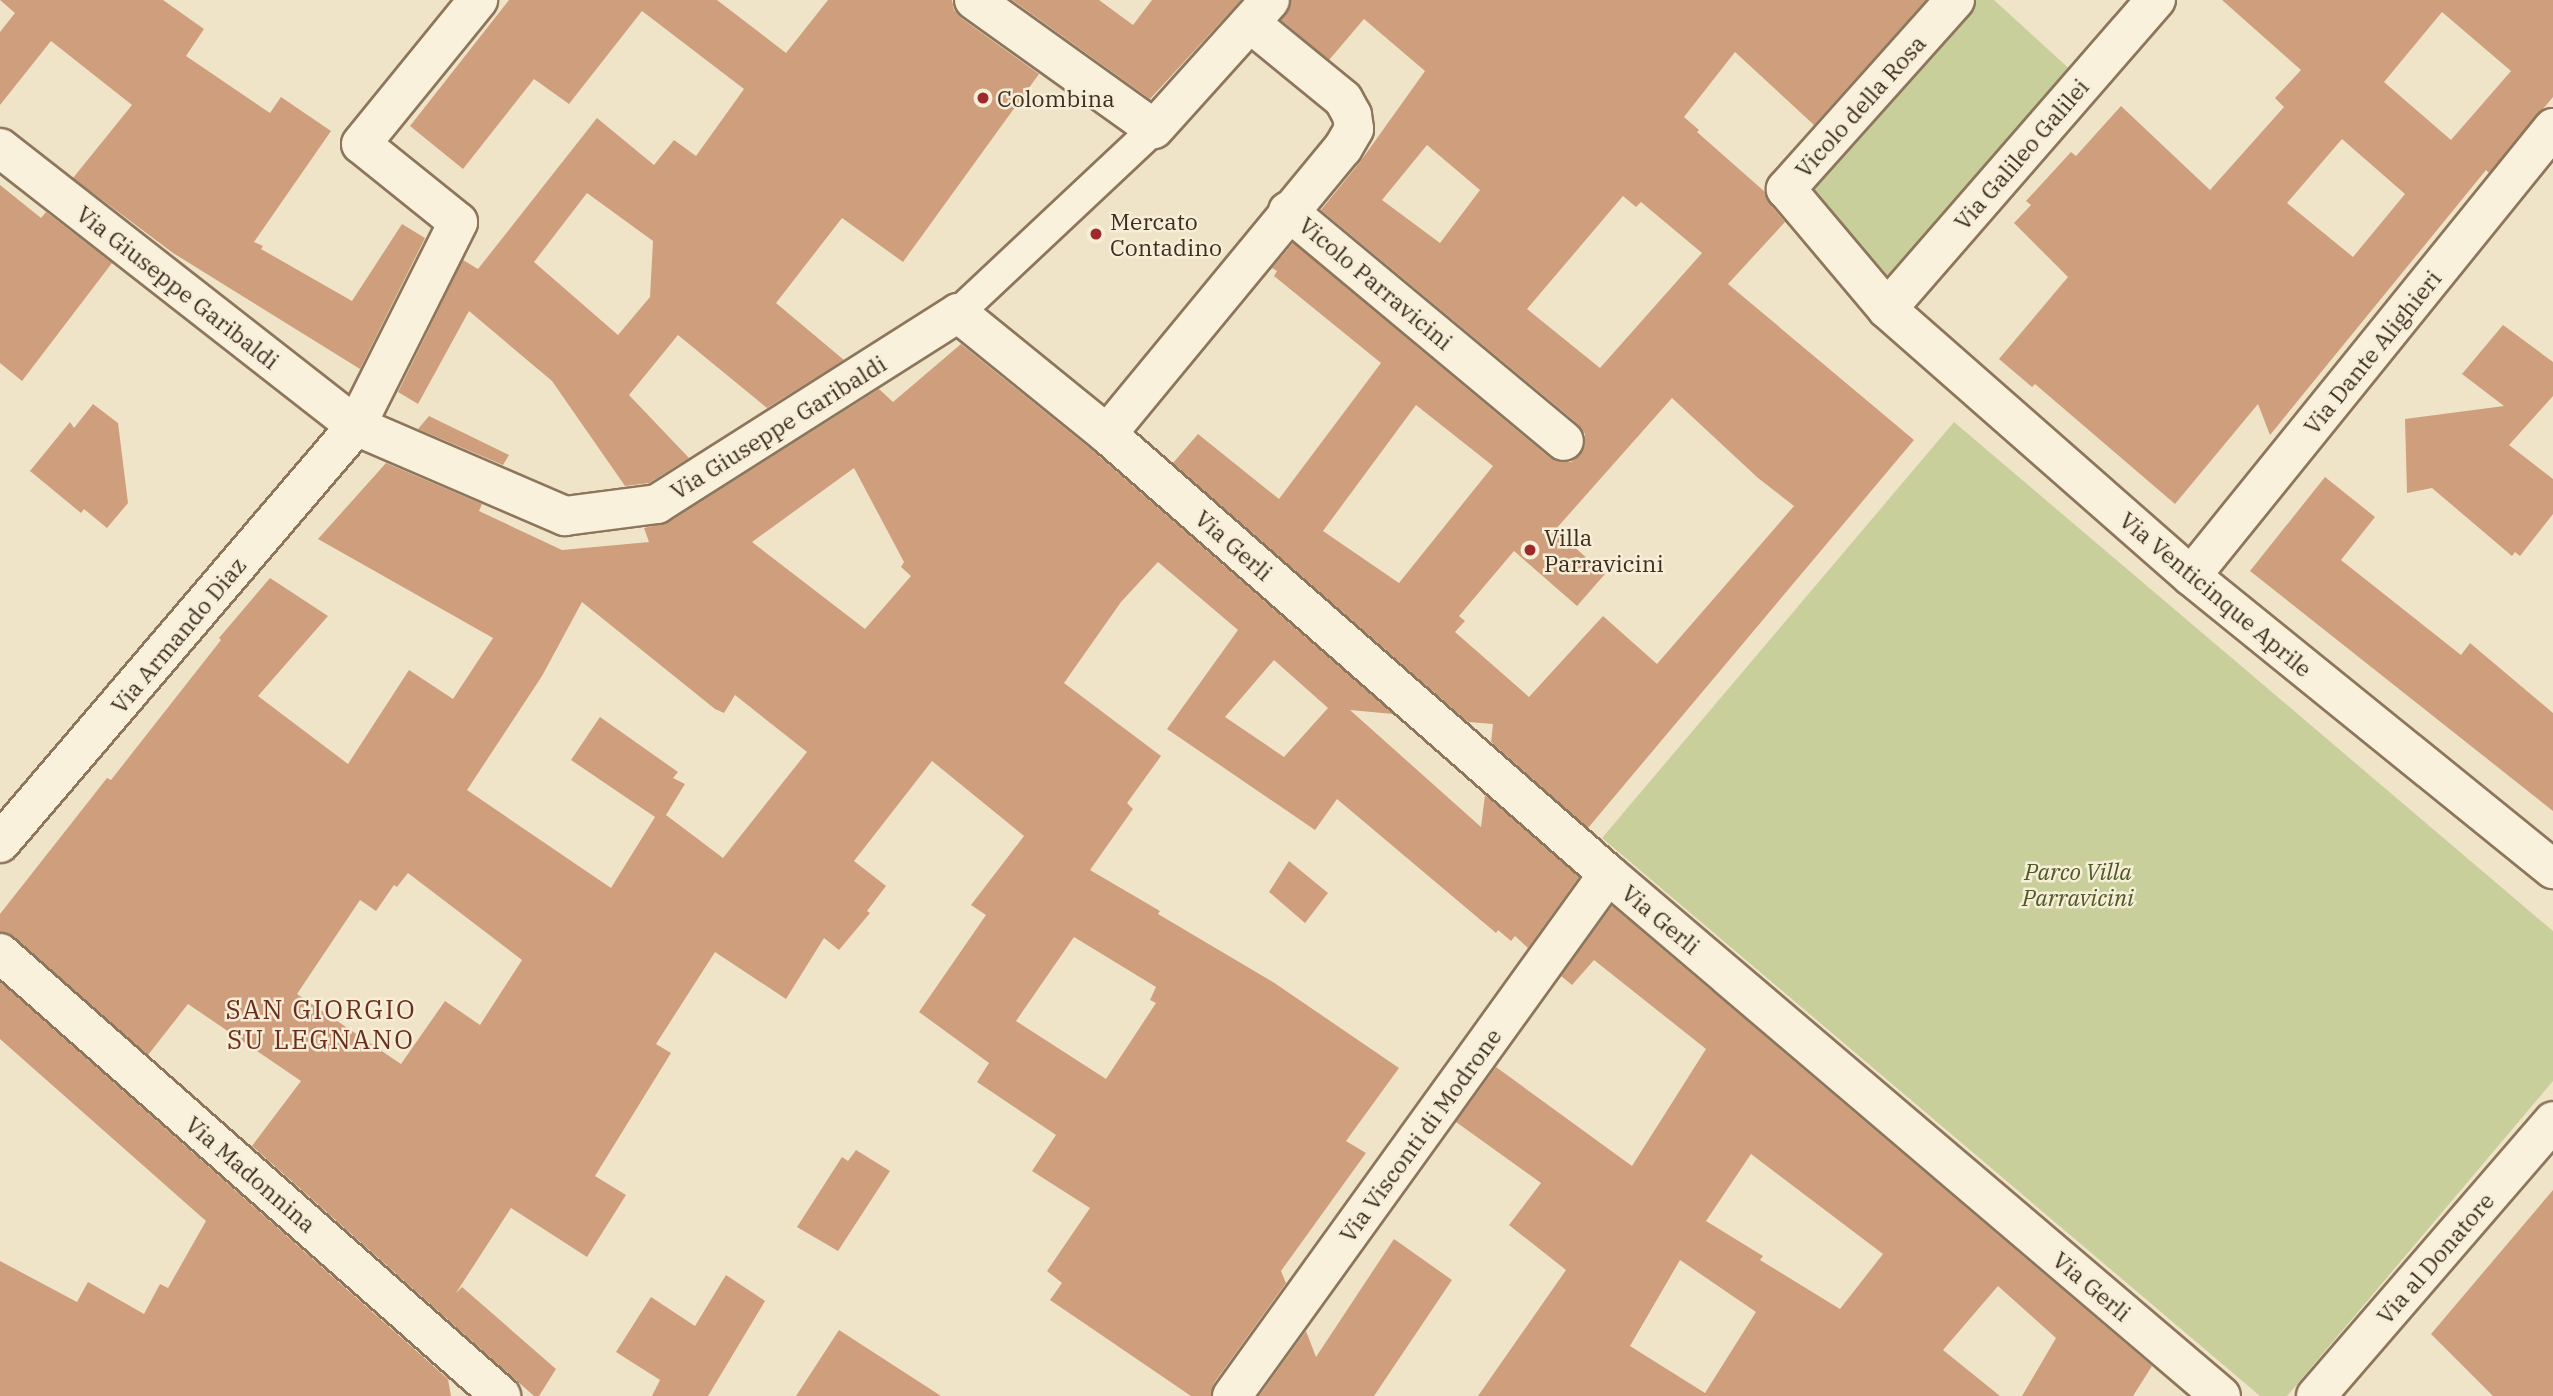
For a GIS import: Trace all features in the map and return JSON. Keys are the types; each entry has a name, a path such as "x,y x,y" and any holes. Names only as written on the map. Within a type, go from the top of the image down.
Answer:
{"street":[{"path":"356,426 458,222 361,144 478,0"},
{"path":"974,0 1154,129"},
{"name":"Vicolo della Rosa","path":"1886,309 1786,189 1955,0"},
{"name":"Via Galileo Galilei","path":"1886,309 2156,0"},
{"path":"958,313 1154,129 1260,11"},
{"name":"Vicolo Parravicini","path":"1260,11 1343,99 1352,114 1354,129 1342,148 1288,211 1564,441"},
{"name":"Via Dante Alighieri","path":"2190,576 2553,128"},
{"name":"Via Giuseppe Garibaldi","path":"0,148 356,426 565,516 657,504 958,313"},
{"path":"1107,434 1288,211"},
{"name":"Via Venticinque Aprile","path":"1886,309 2190,576 2553,869"},
{"name":"Via Gerli","path":"958,313 1107,434 1608,873 2221,1396"},
{"name":"Via Armando Diaz","path":"0,843 356,426"},
{"name":"Via Visconti di Modrone","path":"1232,1396 1608,873"},
{"name":"Via Madonnina","path":"0,953 501,1396"},
{"name":"Via al Donatore","path":"2316,1396 2553,1121"}],"green space":[{"path":"1974,0 1994,0 2074,73 1885,294 1798,190"},
{"name":"Parco Villa Parravicini","path":"1954,422 2553,931 2553,1081 2287,1396 2260,1396 1602,838"}],"building":[{"path":"0,0 163,0 204,29 186,56 270,113 281,97 331,131 254,242 263,246 261,249 352,301 402,224 425,238 360,369 173,253 73,178 132,105 51,41 0,105 0,32 15,13"},
{"path":"509,0 717,0 786,53 828,0 952,0 954,10 961,18 1039,74 903,262 842,218 776,303 844,360 767,408 678,335 629,395 689,458 649,483 625,486 552,381 469,311 418,404 398,392 463,260 478,269 597,118 654,165 674,140 696,156 744,89 642,11 569,104 534,79 463,169 410,126","holes":["587,193 653,241 650,297 618,335 534,262"]},
{"path":"1012,0 1099,0 1133,25 1152,0 1241,0 1150,99"},
{"path":"1291,0 1926,0 1814,125 1735,52 1684,117 1699,130 1697,132 1765,192 1769,203 1785,222 1728,284 1914,440 1588,828 1491,742 1493,724 1468,722 1173,463 1198,434 1279,499 1381,363 1274,276 1277,271 1272,268 1293,243 1550,458 1571,462 1580,455 1585,445 1585,434 1578,424 1321,210 1360,162 1425,71 1364,19 1329,60 1281,20","holes":["1427,145 1480,190 1440,243 1382,200","1623,196 1636,207 1641,202 1702,253 1600,368 1527,309","1672,398 1758,478 1794,506 1657,664 1603,616 1529,697 1455,632 1465,621 1459,616 1514,551 1577,606 1605,574 1555,530","1416,405 1493,466 1399,583 1323,531"]},
{"path":"2222,0 2553,0 2553,97 2489,173 2486,170 2270,435 2258,404 2175,504 2035,384 2032,387 1999,359 2068,277 2014,223 2031,205 2026,201 2071,152 2076,156 2121,106 2210,190 2284,107 2275,98 2301,70","holes":["2442,12 2511,71 2451,140 2384,82","2342,139 2405,194 2353,257 2287,203"]},
{"path":"0,185 41,218 46,212 112,263 22,381 0,363"},
{"path":"2503,325 2553,362 2553,396 2509,445 2553,479 2553,514 2520,556 2515,552 2512,556 2432,488 2407,493 2405,419 2504,406 2462,374"},
{"path":"961,344 1093,451 1393,714 1350,710 1481,827 1485,795 1579,877 1528,948 1515,936 1511,941 1498,930 1496,933 1337,799 1315,830 1167,729 1238,630 1158,562 1121,602 1064,683 1161,756 1127,803 1133,809 1090,870 1273,982 1399,1068 1346,1141 1366,1153 1281,1271 1286,1283 1214,1383 1211,1396 1191,1396 1050,1300 1062,1283 1047,1271 1090,1208 1032,1171 1056,1135 977,1082 989,1063 919,1012 986,915 971,905 1024,836 932,761 854,861 886,886 867,911 870,913 839,950 824,938 786,999 715,952 656,1044 671,1053 595,1176 626,1195 587,1257 511,1208 456,1293 462,1287 556,1369 539,1396 534,1396 252,1146 301,1081 188,1004 148,1055 14,937 0,932 0,914 107,778 111,780 221,640 219,638 270,578 328,616 258,696 348,764 409,670 453,699 493,638 318,539 386,463 482,504 479,511 562,550 649,542 644,528 669,522 879,389 893,402","holes":["854,468 904,562 901,567 911,576 865,629 752,542","582,602 715,709 724,713 735,695 807,752 723,858 666,815 685,784 673,778 678,772 600,717 571,760 655,817 611,888 467,790 542,676","1274,660 1328,708 1284,757 1225,717","408,873 522,960 480,1025 445,1001 401,1064 297,994 360,900 376,911 394,885 397,887","1074,937 1156,987 1150,1000 1156,1003 1106,1079 1016,1021"]},
{"path":"93,404 118,423 128,503 107,528 84,509 81,513 30,471 70,422 74,428"},
{"path":"429,416 509,455 503,465 418,429"},
{"path":"2325,477 2375,517 2341,560 2461,655 2470,643 2553,713 2553,811 2250,571"},
{"path":"1289,861 1328,893 1305,923 1269,892"},
{"path":"1612,906 2152,1366 2133,1396 2022,1396 2056,1338 1998,1286 1943,1350 2000,1396 1478,1396 1566,1270 1509,1225 1541,1183 1456,1122 1496,1067 1632,1166 1706,1049 1594,960 1572,985 1561,976","holes":["1751,1154 1883,1254 1840,1309 1760,1260 1763,1256 1706,1221","1680,1260 1756,1312 1705,1393 1630,1346"]},
{"path":"0,982 448,1379 451,1396 0,1396 0,1261 77,1302 88,1282 144,1314 160,1284 168,1288 206,1221 0,1039"},
{"path":"856,1150 890,1171 838,1251 797,1227 842,1157 848,1161"},
{"path":"2553,1190 2553,1396 2493,1396 2431,1334"},
{"path":"1394,1239 1452,1280 1374,1396 1259,1396 1306,1331 1316,1357"},
{"path":"726,1275 765,1301 708,1396 652,1396 660,1380 616,1352 651,1297 695,1326"},
{"path":"839,1330 941,1396 796,1396"}],"place":[{"name":"Colombina","path":"983,98"},
{"name":"Mercato Contadino","path":"1096,234"},
{"name":"Villa Parravicini","path":"1530,550"}],"district":[{"name":"SAN GIORGIO SU LEGNANO","path":"321,1025"}]}
